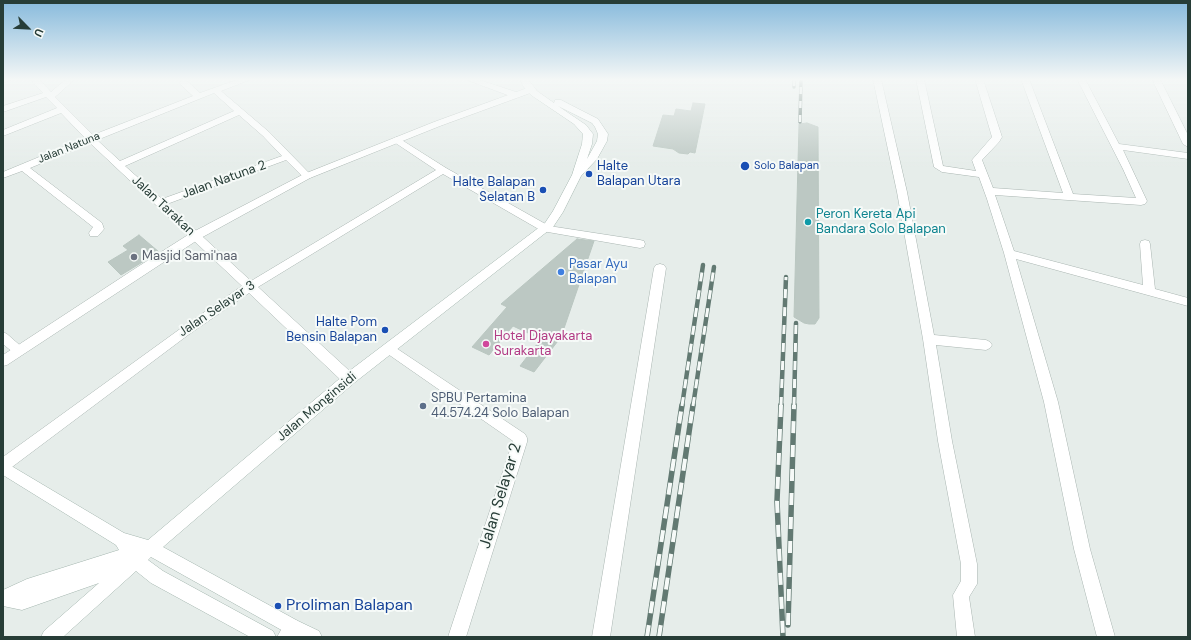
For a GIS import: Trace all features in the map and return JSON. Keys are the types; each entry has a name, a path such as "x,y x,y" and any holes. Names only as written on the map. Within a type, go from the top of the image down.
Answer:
{"street":[{"path":"3,133 63,109"},
{"name":"Jalan Tarakan","path":"63,109 91,139 349,379"},
{"name":"Jalan Natuna","path":"3,175 167,109"},
{"path":"237,109 307,176"},
{"path":"3,361 195,236 307,176 479,109"},
{"path":"557,109 583,127 594,121"},
{"path":"572,109 594,121"},
{"path":"884,109 902,192 929,339 945,442 970,569 969,584 962,595 966,637"},
{"path":"926,109 939,167 942,169 982,175"},
{"path":"988,109 997,137 996,140 977,160 989,191 1009,253 1051,402 1082,548 1106,637"},
{"path":"1036,109 1069,196"},
{"path":"989,191 1141,202 1142,200 1128,169 1097,109"},
{"path":"1171,109 1188,143"},
{"path":"119,165 240,111"},
{"name":"Jalan Monginsidi","path":"577,175 592,159 602,141 602,130 594,121"},
{"name":"Jalan Monginsidi","path":"150,548 349,379 546,229 558,212 577,175 588,138 588,134 583,127"},
{"path":"397,140 443,170 546,229 640,244"},
{"path":"1116,146 1188,156"},
{"name":"Jalan Natuna 2","path":"160,203 287,157"},
{"path":"23,167 98,225 99,229 94,233"},
{"name":"Jalan Selayar 3","path":"3,466 171,341 249,287 443,170"},
{"path":"1145,244 1149,291"},
{"path":"1009,253 1188,302"},
{"path":"601,637 660,268"},
{"path":"3,337 19,351"},
{"path":"929,339 986,345"},
{"name":"Jalan Selayar 2","path":"389,349 520,438 520,442 457,637"},
{"path":"3,466 122,540 150,548 289,632 313,637"},
{"path":"122,540 133,557 157,577 267,637"},
{"path":"3,598 22,602 133,557 150,548"},
{"path":"50,637 133,557"}],"building":[{"path":"676,109 691,111 692,109 704,109 695,153 679,153 673,149 653,146 663,115 674,116"},
{"name":"Peron Kereta Api Bandara Solo Balapan","path":"807,123 818,127 819,318 815,324 804,323 794,317 799,124"},
{"name":"Masjid Sami'naa","path":"139,235 159,252 121,275 108,262 128,250 123,246"},
{"name":"Pasar Ayu Balapan","path":"577,239 594,241 561,337 534,372 520,366 541,339 513,326 489,355 472,347 507,307 501,304"}],"railway":[{"path":"800,109 800,122"},
{"path":"682,406 703,265"},
{"path":"693,406 714,267"},
{"path":"781,406 786,277"},
{"path":"794,406 796,323"},
{"path":"647,637 682,405"},
{"path":"659,637 693,405"},
{"path":"781,405 777,501 783,637"},
{"path":"788,625 794,405"}],"place":[{"name":"Solo Balapan","path":"745,166"},
{"name":"Halte Balapan Utara","path":"589,174"},
{"name":"Halte Balapan Selatan B","path":"543,190"},
{"name":"Peron Kereta Api Bandara Solo Balapan","path":"808,222"},
{"name":"Masjid Sami'naa","path":"134,257"},
{"name":"Pasar Ayu Balapan","path":"561,272"},
{"name":"Halte Pom Bensin Balapan","path":"385,330"},
{"name":"Hotel Djayakarta Surakarta","path":"486,344"},
{"name":"SPBU Pertamina 44.574.24 Solo Balapan","path":"423,406"},
{"name":"Proliman Balapan","path":"278,606"}]}
